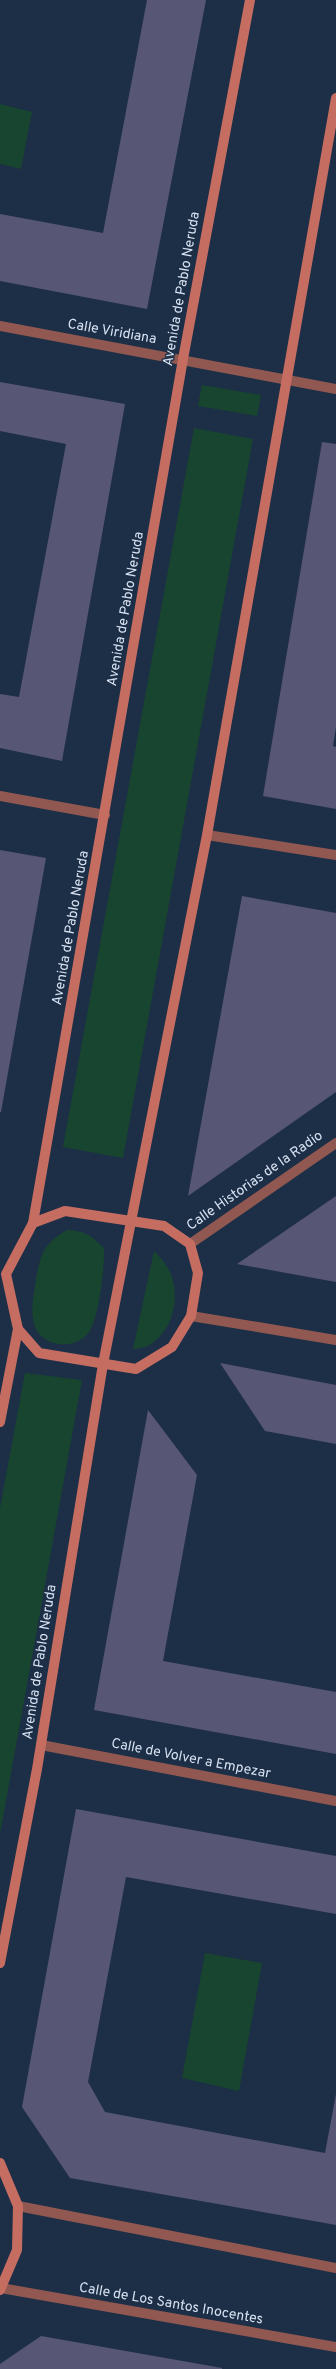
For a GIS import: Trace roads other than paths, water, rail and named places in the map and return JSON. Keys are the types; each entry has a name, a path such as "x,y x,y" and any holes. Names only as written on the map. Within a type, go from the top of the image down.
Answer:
{"main road":[{"name":"Avenida de Pablo Neruda","path":"0,1422 18,1329 3,1274 33,1223 183,359 250,0"},
{"name":"Avenida de Pablo Neruda","path":"0,1963 41,1745 103,1364 207,835 336,98"},
{"path":"18,1329 39,1352 136,1369 172,1347 192,1316 198,1273 190,1244 164,1226 65,1211 33,1223"},
{"path":"0,2163 18,2206 17,2250 1,2289"}],"street":[{"name":"Calle Viridiana","path":"0,326 183,359 336,389"},
{"path":"0,796 105,815"},
{"path":"207,835 336,855"},
{"name":"Calle Historias de la Radio","path":"190,1244 336,1142"},
{"path":"192,1316 336,1340"},
{"name":"Calle de Volver a Empezar","path":"41,1745 336,1801"},
{"path":"18,2206 336,2268"},
{"name":"Calle de Los Santos Inocentes","path":"1,2289 336,2347"}]}
